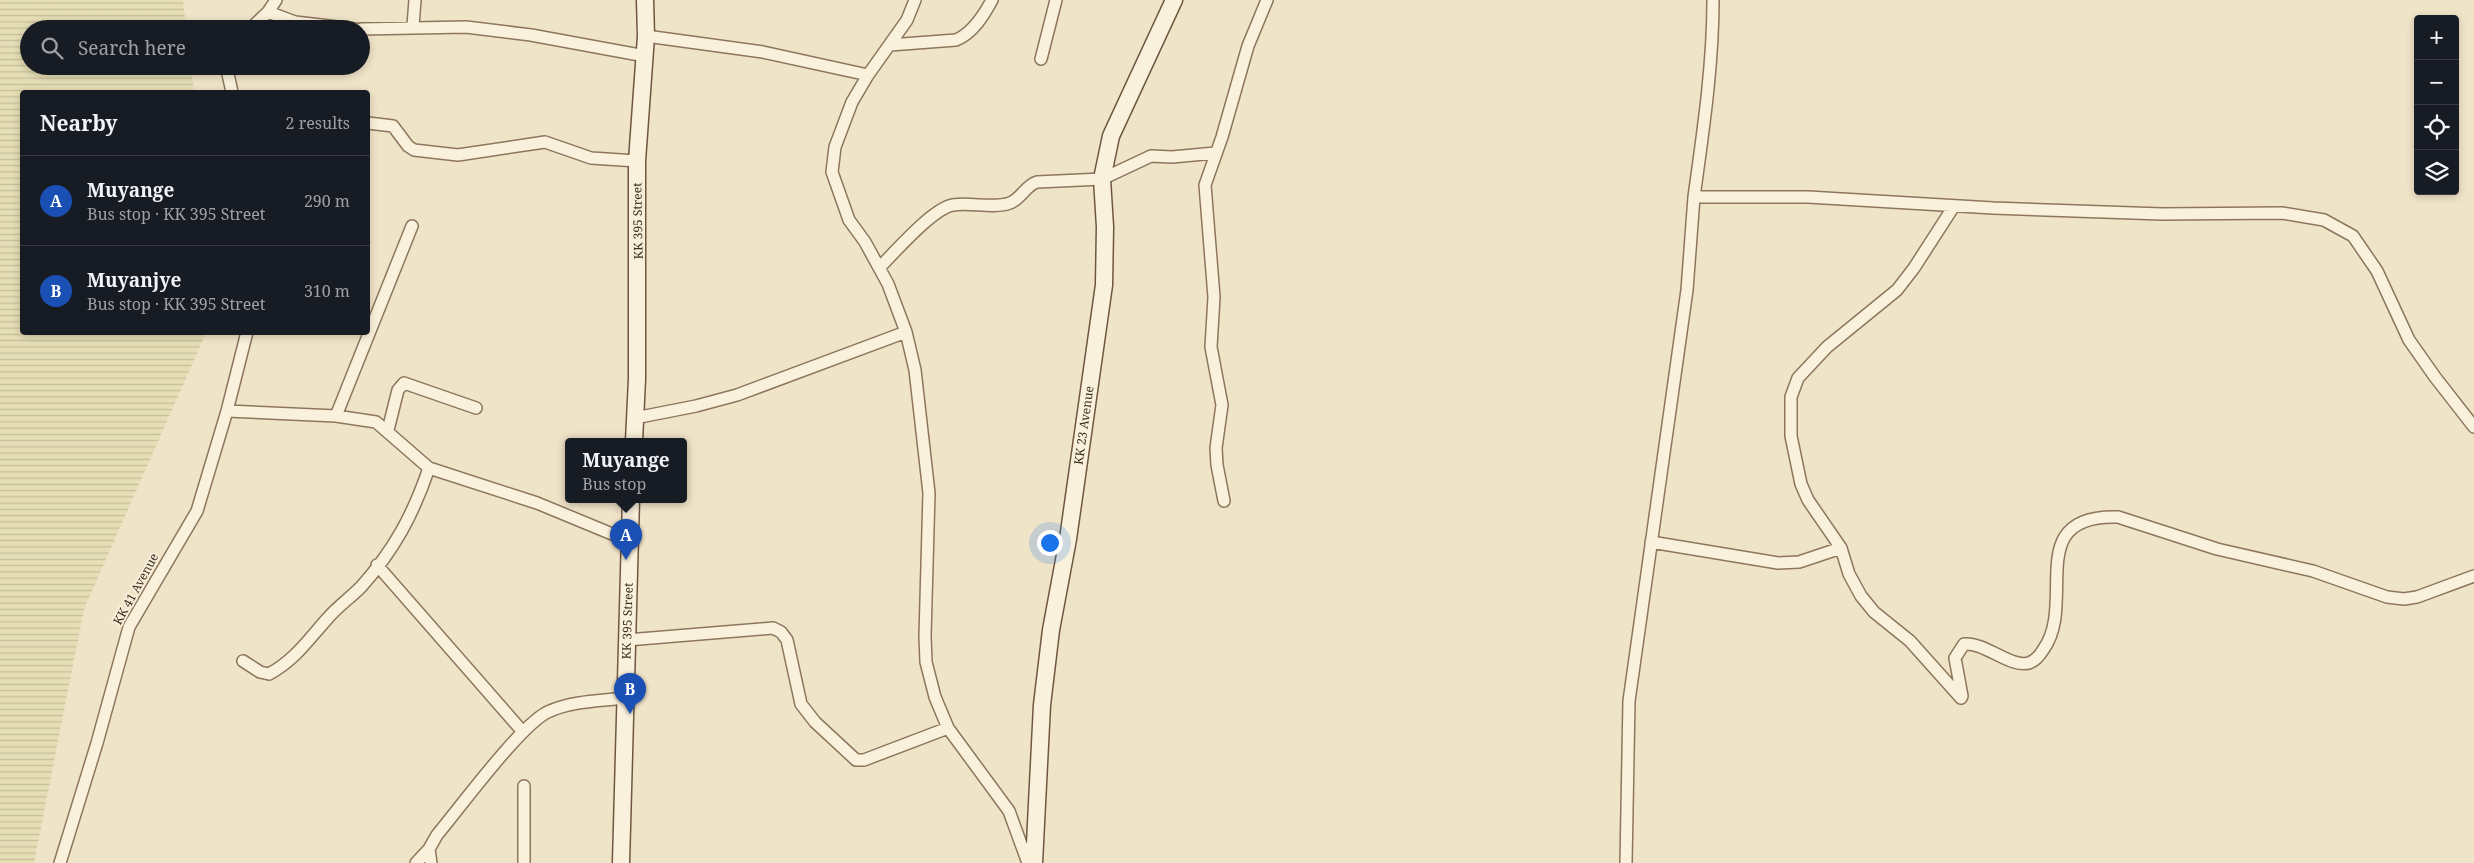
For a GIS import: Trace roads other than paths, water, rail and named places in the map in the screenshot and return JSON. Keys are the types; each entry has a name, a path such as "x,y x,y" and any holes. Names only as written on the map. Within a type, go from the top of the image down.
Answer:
{"main road":[{"name":"KK 395 Street","path":"634,438 639,260 637,161 646,36 645,0"},
{"name":"KK 23 Avenue","path":"1034,863 1042,705 1051,630 1068,539 1104,285 1105,228 1102,179 1111,136 1174,0"},
{"name":"KK 395 Street","path":"621,863 631,503"}],"street":[{"path":"260,20 276,0"},
{"path":"413,26 415,0"},
{"path":"915,0 907,20 868,75 852,102 835,147 832,172 849,220 880,267 906,332 915,370 929,493 926,662 935,697 948,728 1009,811 1028,863"},
{"path":"890,45 956,40 962,37 979,21 992,0"},
{"path":"1040,58 1056,0"},
{"path":"1224,501 1217,465 1216,448 1222,405 1211,347 1214,297 1205,185 1248,46 1267,0"},
{"path":"1626,863 1629,701 1687,290 1694,197 1704,128 1713,22 1713,0"},
{"path":"268,12 290,20"},
{"path":"370,28 413,26 475,28 531,35 645,56"},
{"path":"646,36 763,52 868,75"},
{"path":"228,75 232,90"},
{"path":"370,123 394,126 408,146 414,150 458,155 545,142 591,158 637,161"},
{"path":"880,267 925,222 950,205 1005,204 1016,200 1033,184 1102,179 1151,156 1172,157 1216,153"},
{"path":"1694,197 1808,196 1954,206 2162,214 2282,213 2324,220 2353,236 2377,271 2409,340 2435,378 2474,427"},
{"path":"1954,206 1914,268 1897,290 1826,347 1798,378 1791,397 1791,436 1801,484 1808,500 1841,548 1849,574 1861,596 1874,612 1910,640 1958,697 1961,698 1962,696 1955,658 1964,644 1972,643 2014,661 2028,663 2039,657 2049,642 2056,616 2057,554 2066,536 2078,524 2102,517 2118,518 2217,549 2313,570 2387,597 2404,599 2417,597 2474,576"},
{"path":"336,416 353,380 412,226"},
{"path":"635,418 696,406 737,395 906,332"},
{"name":"KK 41 Avenue","path":"60,863 97,743 128,627 197,511 227,412 246,335"},
{"path":"388,430 398,390 404,383 476,408"},
{"path":"227,412 336,416 376,422 388,430 429,468 537,503 629,541"},
{"path":"243,662 260,672 269,674 278,670 360,588 407,524 429,468"},
{"path":"1651,542 1778,564 1799,562 1841,548"},
{"path":"377,565 523,732"},
{"path":"627,640 773,628 781,632 787,640 801,704 815,722 856,760 864,760 948,728"},
{"path":"416,863 523,732 547,711 566,705 625,698"},
{"path":"524,786 524,863"},
{"path":"429,849 431,863"}],"place":[{"name":"Muyange","path":"626,560"},
{"name":"Muyanjye","path":"630,714"}]}
